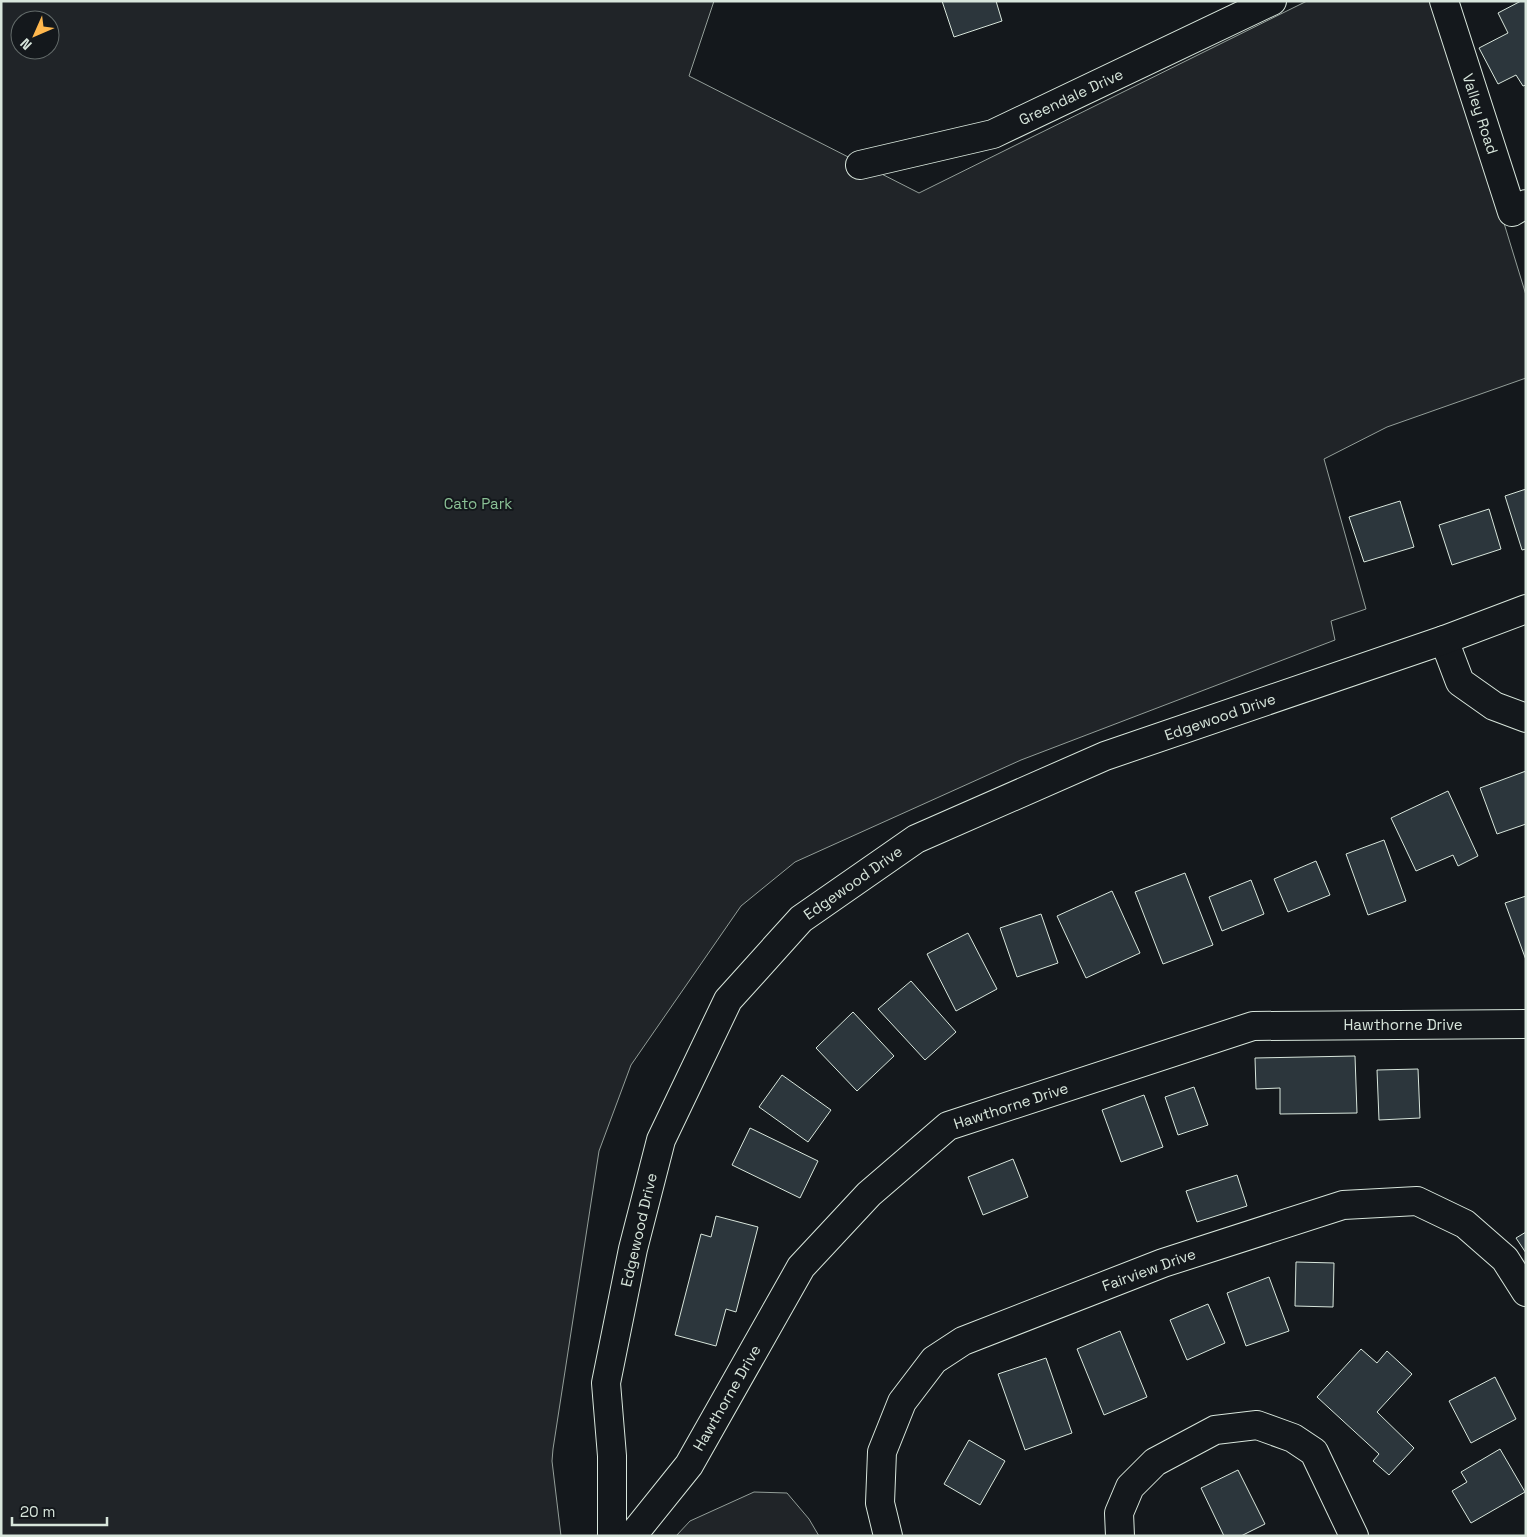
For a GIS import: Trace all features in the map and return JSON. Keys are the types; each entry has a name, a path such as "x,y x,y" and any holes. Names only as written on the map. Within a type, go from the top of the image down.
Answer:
{"street":[{"path":"1216,28 1221,1"},
{"name":"Greendale Drive","path":"860,165 993,134 1272,1"},
{"name":"Valley Road","path":"1444,1 1512,212 1526,204"},
{"name":"Edgewood Drive","path":"612,1536 612,1456 606,1383 633,1249 661,1140 728,1000 800,919 916,840 1096,760 1444,640 1526,609"},
{"path":"1444,640 1460,682 1494,706 1526,718"},
{"name":"Hawthorne Drive","path":"632,1536 689,1465 801,1267 869,1194 948,1126 1253,1026 1526,1024"},
{"name":"Fairview Drive","path":"888,1536 880,1503 882,1452 902,1402 934,1360 963,1341 1163,1263 1343,1205 1417,1201 1465,1224 1505,1259 1526,1292"},
{"path":"1120,1536 1119,1513 1130,1487 1155,1462 1215,1430 1257,1425 1293,1438 1314,1452 1354,1536"}],"green space":[{"name":"Cato Park","path":"1,1 714,1 689,76 919,193 1307,1 1436,1 1526,295 1526,378 1387,427 1324,459 1366,609 1331,621 1335,640 1021,760 795,862 741,906 631,1065 599,1151 553,1449 552,1461 561,1536 1,1536"},
{"path":"754,1492 787,1493 809,1519 819,1536 676,1536 690,1521"}],"building":[{"path":"942,1 996,1 1002,21 954,37"},
{"path":"1521,1 1526,1 1526,85 1523,86 1516,75 1498,84 1479,48 1508,33 1498,13"},
{"path":"1526,489 1526,549 1522,550 1505,496"},
{"path":"1400,501 1414,547 1364,562 1349,517"},
{"path":"1489,509 1501,549 1452,565 1439,525"},
{"path":"1526,771 1526,824 1497,834 1480,788"},
{"path":"1448,791 1478,856 1458,866 1453,855 1416,871 1391,818"},
{"path":"1384,840 1406,901 1368,915 1346,854"},
{"path":"1316,861 1330,895 1288,912 1274,879"},
{"path":"1185,873 1213,945 1163,964 1135,892"},
{"path":"1251,880 1264,914 1222,931 1209,897"},
{"path":"1112,891 1140,953 1086,978 1057,916"},
{"path":"1526,896 1526,960 1505,903"},
{"path":"1041,914 1058,963 1017,977 1000,928"},
{"path":"968,933 997,989 956,1011 927,954"},
{"path":"911,981 956,1032 925,1060 878,1009"},
{"path":"853,1012 894,1056 857,1091 816,1048"},
{"path":"1355,1056 1357,1113 1280,1114 1280,1088 1256,1089 1255,1058"},
{"path":"1418,1069 1420,1118 1379,1120 1377,1070"},
{"path":"782,1075 831,1110 808,1142 759,1107"},
{"path":"1194,1087 1208,1125 1178,1135 1165,1097"},
{"path":"1144,1095 1163,1147 1121,1162 1102,1110"},
{"path":"750,1128 818,1161 800,1198 732,1165"},
{"path":"1013,1159 1028,1197 983,1215 968,1177"},
{"path":"1237,1175 1247,1206 1197,1222 1186,1191"},
{"path":"716,1216 758,1227 736,1312 726,1309 716,1346 675,1335 701,1234 711,1237"},
{"path":"1526,1232 1526,1253 1516,1238"},
{"path":"1296,1262 1334,1263 1333,1307 1295,1306"},
{"path":"1269,1277 1289,1331 1246,1346 1227,1293"},
{"path":"1208,1304 1225,1343 1187,1360 1170,1320"},
{"path":"1120,1331 1147,1397 1104,1415 1077,1349"},
{"path":"1361,1349 1377,1363 1387,1351 1412,1374 1377,1412 1414,1448 1389,1475 1373,1461 1379,1454 1317,1397"},
{"path":"1046,1358 1072,1433 1025,1450 998,1374"},
{"path":"1495,1377 1516,1419 1471,1443 1449,1401"},
{"path":"969,1440 1005,1461 980,1505 944,1484"},
{"path":"1500,1449 1525,1492 1471,1523 1452,1491 1467,1482 1461,1472"},
{"path":"1238,1470 1265,1524 1241,1536 1224,1536 1201,1488"}]}
